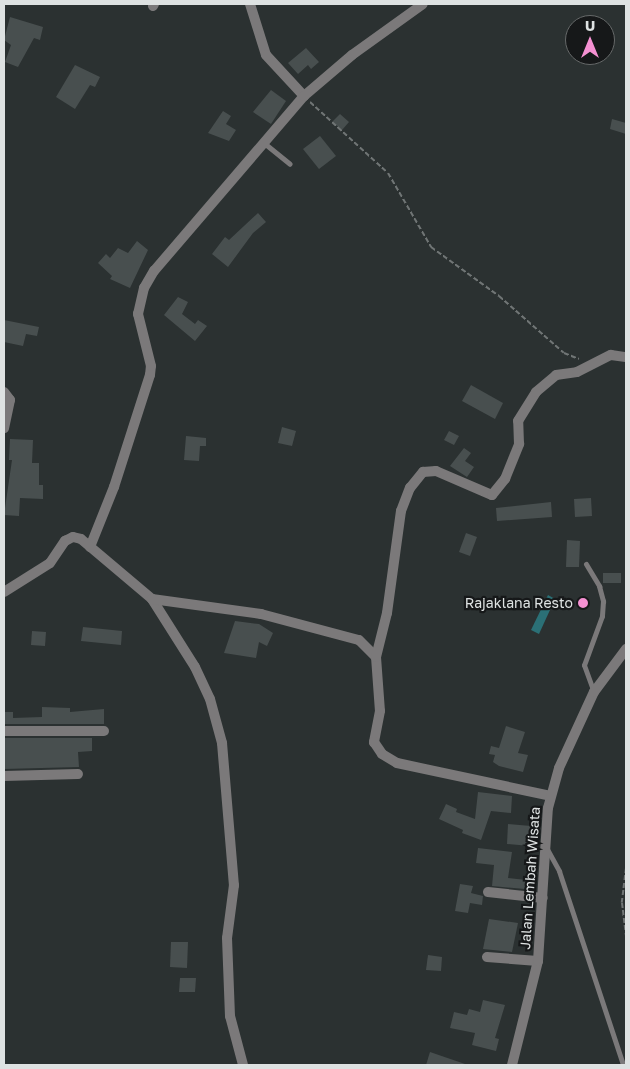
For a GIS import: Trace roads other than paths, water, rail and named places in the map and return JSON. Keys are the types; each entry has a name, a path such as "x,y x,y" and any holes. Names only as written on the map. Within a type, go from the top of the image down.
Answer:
{"street":[{"path":"250,4 266,55 304,96"},
{"path":"90,547 114,486 150,375 151,366 138,314 144,288 154,271 304,96 352,55 423,4"},
{"path":"551,796 397,763 382,754 374,742 380,711 376,657 387,612 401,511 410,488 423,472 436,471 492,495 505,479 519,444 518,420 536,392 556,376 577,372 611,355 626,357"},
{"path":"4,392 10,400 4,428"},
{"path":"4,592 50,563 66,541 81,539 152,599 210,698 222,743 234,885 227,938 230,1016 244,1065"},
{"path":"152,599 261,614 312,627 360,640 376,657"},
{"name":"Jalan Lembah Wisata","path":"512,1065 538,961 551,796 565,754 594,692 626,648"},
{"path":"4,732 104,732"},
{"path":"4,776 78,774"},
{"path":"488,892 543,898"},
{"path":"487,957 538,961"}],"lane":[{"path":"264,143 290,164"},
{"path":"586,564 599,586 603,601 602,616 584,665 594,692"},
{"path":"546,849 559,871 623,1065"}],"water":[{"path":"548,595 555,599 539,634 531,630"}],"place":[{"name":"Rajaklana Resto","path":"583,603"}]}
